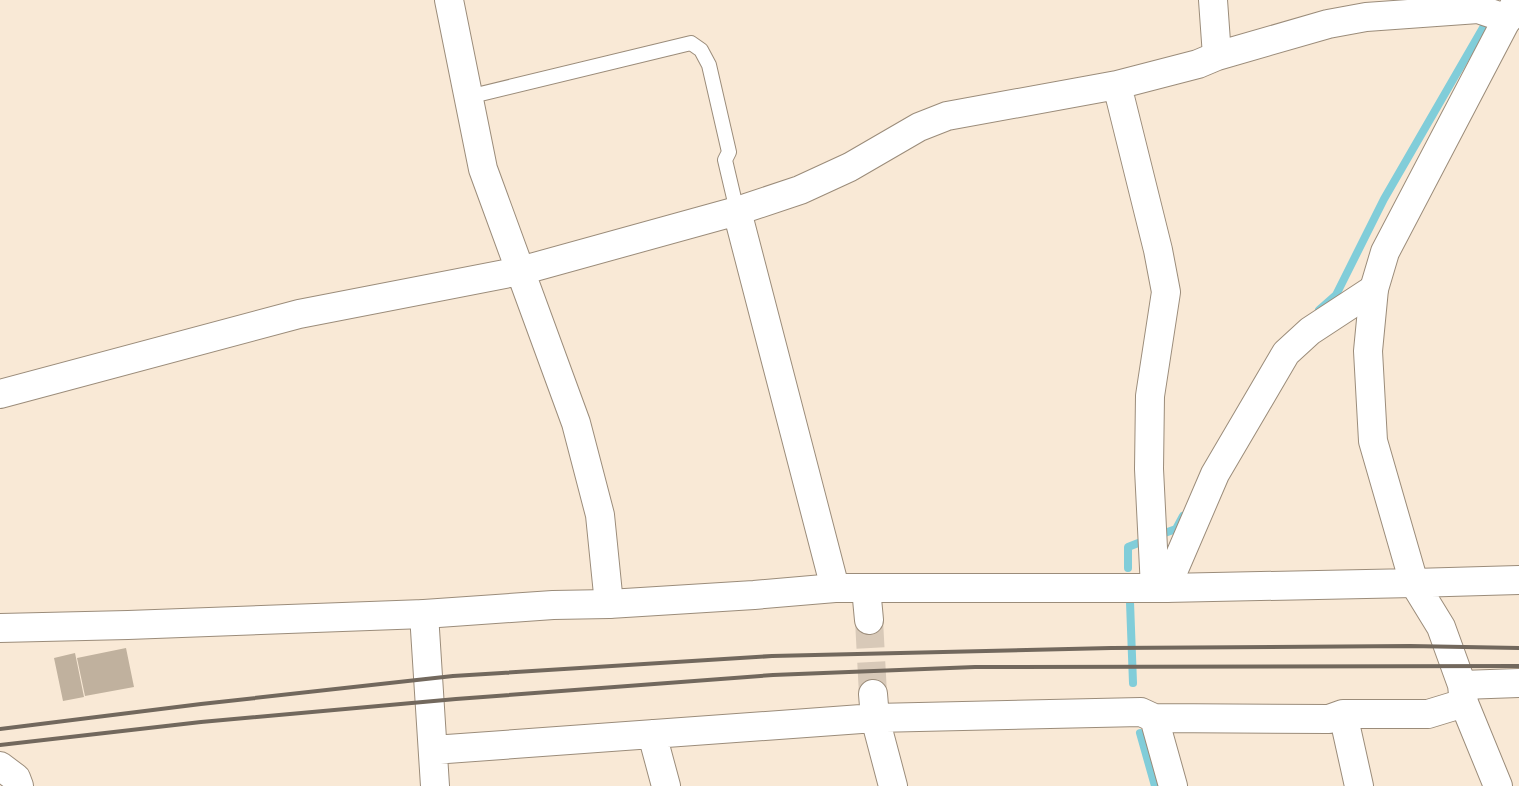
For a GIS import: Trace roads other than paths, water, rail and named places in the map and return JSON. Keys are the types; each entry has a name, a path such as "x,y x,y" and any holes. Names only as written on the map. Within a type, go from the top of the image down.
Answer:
{"street":[{"path":"449,0 483,169 576,424 598,506 609,604"},
{"path":"1213,0 1217,56"},
{"path":"0,394 299,314 520,271 737,211 800,190 850,167 919,127 947,116 1117,85 1198,64 1217,56 1328,24 1366,17 1478,9 1512,10 1385,252 1374,289 1368,351 1373,441 1414,583 1441,627 1463,694 1498,786"},
{"path":"1117,85 1158,250 1166,292 1150,396 1149,469 1160,588"},
{"path":"737,211 836,588"},
{"path":"1160,588 1215,474 1286,353 1317,326 1374,289"},
{"path":"0,628 424,614 553,605 609,604 754,595 836,588 1160,588 1519,580"},
{"path":"866,588 869,620"},
{"path":"424,614 435,786"},
{"path":"433,750 652,734 874,706 1141,712 1154,718 1329,719 1343,714 1428,714 1463,694 1519,683"},
{"path":"874,706 893,786"},
{"path":"1343,714 1359,786"},
{"path":"1154,718 1173,786"},
{"path":"652,734 666,786"},
{"path":"0,766 16,778 19,786"}],"lane":[{"path":"468,97 691,43 701,50 709,65 728,152 725,160 737,211"}],"waterway":[{"path":"1319,310 1336,295 1384,199 1484,26"},
{"path":"1159,535 1176,529 1183,516"},
{"path":"1128,568 1128,547 1146,540"},
{"path":"1130,602 1133,683"},
{"path":"1140,733 1155,786"}],"tunnel":[{"path":"869,620 873,694"}],"railway":[{"path":"0,729 453,676 772,656 1111,648 1410,646 1519,648"},
{"path":"0,745 201,722 456,699 773,675 975,667 1519,666"}]}
